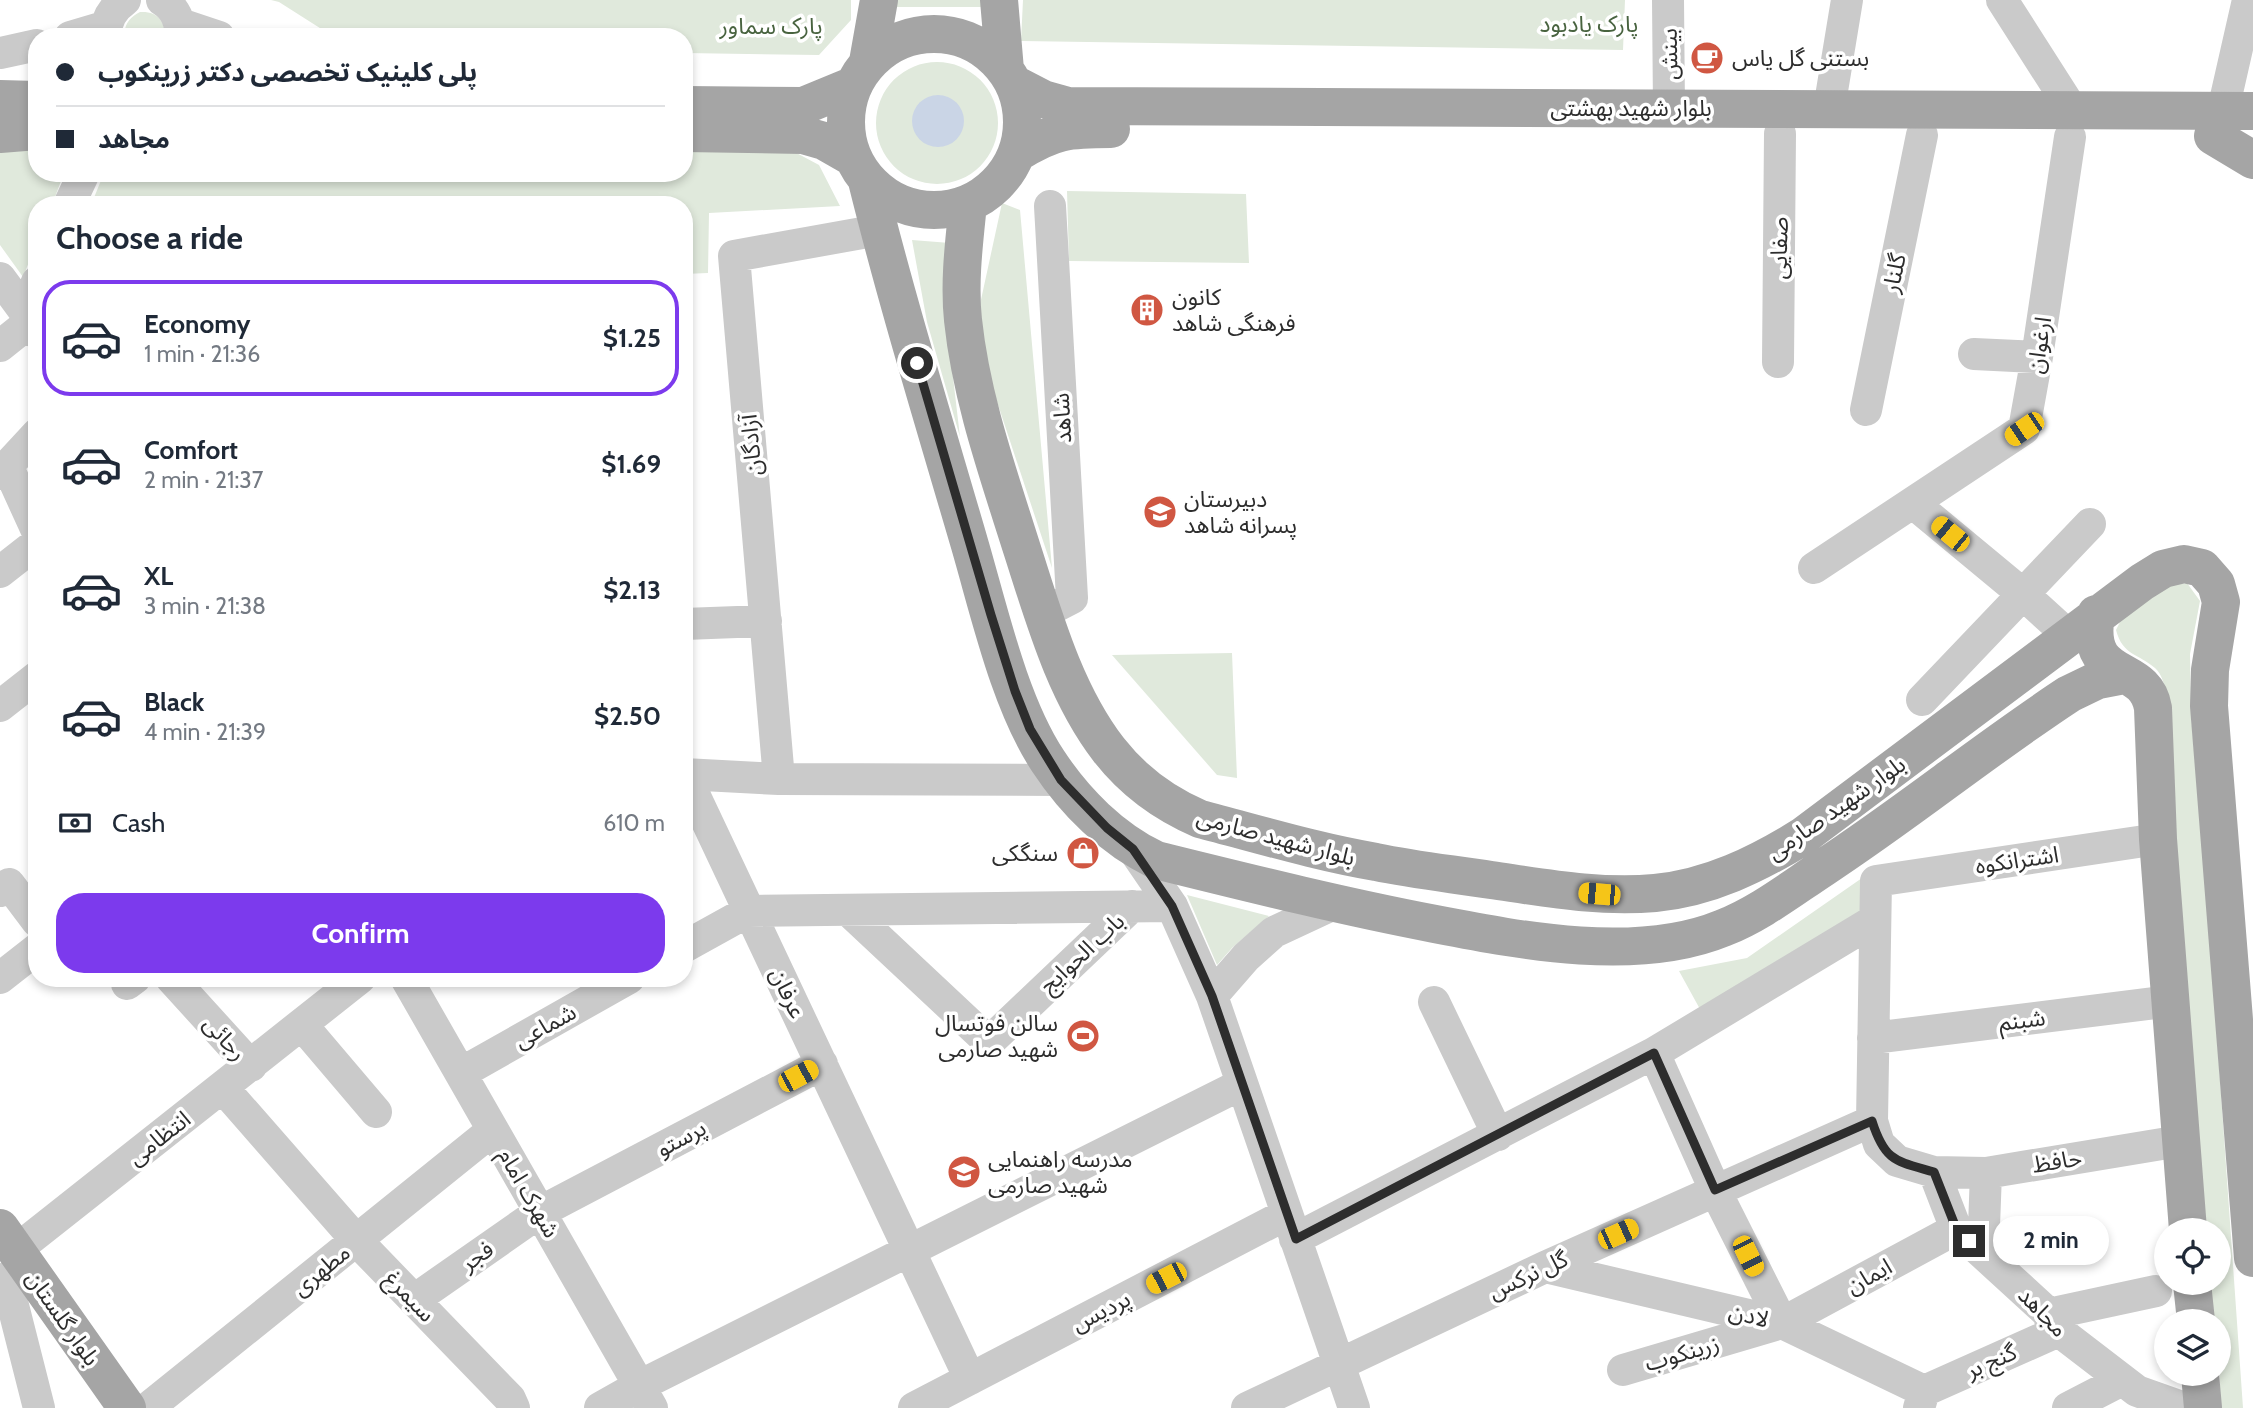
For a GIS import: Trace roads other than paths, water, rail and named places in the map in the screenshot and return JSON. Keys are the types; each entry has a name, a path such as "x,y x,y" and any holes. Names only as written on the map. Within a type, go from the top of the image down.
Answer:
{"main road":[{"path":"859,169 846,137 845,117 861,74 878,0"},
{"path":"693,133 803,135 824,141 859,169 888,198 913,209 941,211 968,204 989,192 1005,174 1017,153 1022,130 1021,107 1010,77 999,0"},
{"path":"693,105 803,106 861,74 886,48 906,38 928,34 950,35 971,42 990,54 1010,77"},
{"name":"بلوار شهید بهشتی","path":"1010,77 1042,99 1068,106 1829,109 2072,124"},
{"path":"0,99 28,100"},
{"path":"2230,119 2253,160"},
{"name":"بلوار شهید بهشتی","path":"1017,153 1044,136 1070,129 1922,135 2072,124 2230,119 2253,136"},
{"path":"0,134 28,132"},
{"name":"بلوار شهید صارمی","path":"859,169 1015,691 1030,729 1061,780 1107,828 1133,849 1156,860 1334,904 1470,931 1563,943 1626,945 1665,943 1698,937 1743,919 1781,895 1877,832 2069,694 2098,680 2124,675"},
{"name":"بلوار شهید صارمی","path":"968,204 961,276 962,319 970,370 1005,495 1043,613 1088,719 1108,749 1133,778 1174,808 1200,820 1374,862 1559,890 1618,895 1657,893 1685,887 1723,877 1774,854 1852,801 2142,582 2175,565 2193,565 2202,569 2220,592 2220,613 2210,670 2209,706 2253,1258"},
{"path":"2082,625 2094,639 2097,651 2111,667 2139,683 2151,699 2158,839 2187,1218"},
{"name":"بلوار گلستان","path":"5,1257 99,1408"},
{"name":"بلوار گلستان","path":"5,1257 127,1408"},
{"path":"2201,1386 2203,1408"}],"street":[{"name":"بینش","path":"1668,0 1669,108"},
{"path":"1829,109 1847,0"},
{"path":"2002,0 2072,124"},
{"path":"2230,119 2248,0"},
{"path":"174,15 201,28"},
{"path":"88,28 112,16"},
{"path":"0,54 28,47"},
{"name":"ارغوان","path":"1814,568 2024,429 2038,357 2072,124"},
{"name":"صفایی","path":"1778,362 1780,134"},
{"name":"گلنار","path":"1866,410 1922,135"},
{"name":"شاهد","path":"1043,613 1072,598 1050,206"},
{"name":"آزادگان","path":"779,779 734,256 879,230"},
{"path":"0,278 28,318"},
{"path":"0,346 28,324"},
{"path":"1974,354 2038,357"},
{"path":"28,444 3,470 28,515"},
{"path":"1913,503 2024,595 2082,625"},
{"path":"1922,700 2090,524"},
{"path":"0,572 28,550"},
{"path":"693,624 766,621"},
{"path":"0,706 28,684"},
{"path":"693,774 779,779 1061,780"},
{"name":"عرفان","path":"693,793 971,1379"},
{"name":"اشترانکوه","path":"1875,920 1876,881 2158,839"},
{"path":"1133,849 1172,906 1212,996 1354,1408"},
{"path":"0,891 9,884 28,909"},
{"path":"1212,996 1246,957 1274,932 1334,904"},
{"name":"باب الحوایج","path":"848,909 989,1042 1132,906"},
{"name":"باب الحوایج","path":"749,911 1172,906"},
{"path":"693,942 749,911"},
{"path":"1875,920 1872,1121 1880,1144 1897,1161 1934,1172"},
{"name":"پردیس","path":"914,1408 1291,1226 1497,1135 1654,1053 1875,920"},
{"path":"0,978 28,956"},
{"name":"رجائی","path":"179,987 251,1066"},
{"name":"انتظامی","path":"5,1257 349,987"},
{"name":"شهرک امام","path":"411,987 646,1397"},
{"name":"شماعی","path":"461,1073 613,987"},
{"path":"1434,1002 1497,1135"},
{"name":"شبنم","path":"1873,1038 2171,1002"},
{"path":"302,1025 376,1112"},
{"path":"1654,1053 1715,1190 1782,1323"},
{"name":"پرستو","path":"540,1212 822,1064"},
{"path":"600,1408 646,1397 910,1251 1242,1084"},
{"name":"سیمرغ","path":"223,1088 505,1405"},
{"name":"گل نرکس","path":"1247,1408 1545,1267 1872,1121"},
{"name":"مطهری","path":"148,1408 493,1130"},
{"name":"حافظ","path":"1934,1172 1986,1173 2180,1141"},
{"name":"مجاهد","path":"1934,1172 1956,1228 2054,1322 2137,1391 2185,1408"},
{"path":"1983,1253 1986,1173"},
{"name":"فجر","path":"414,1300 540,1212"},
{"name":"ایمان","path":"1782,1323 1956,1228"},
{"path":"5,1257 38,1408"},
{"name":"لادن","path":"1545,1267 1782,1323 1922,1400"},
{"name":"گنج بر","path":"1922,1400 2054,1322 2154,1292"},
{"name":"زرینکوب","path":"1623,1370 1782,1323"},
{"path":"2068,1408 2122,1380"}],"water":[{"path":"938,95 957,102 964,121 957,140 938,147 919,140 912,121 919,102"}],"place":[{"name":"بستنی گل یاس","path":"1707,58"},
{"name":"کانون فرهنگی شاهد","path":"1147,310"},
{"name":"دبیرستان پسرانه شاهد","path":"1160,512"},
{"name":"سنگکی","path":"1083,853"},
{"name":"سالن فوتسال شهید صارمی","path":"1083,1036"},
{"name":"مدرسه راهنمایی شهید صارمی","path":"964,1172"}],"park label":[{"name":"پارک یادبود","path":"1589,24"},
{"name":"پارک سماور","path":"771,26"}]}
